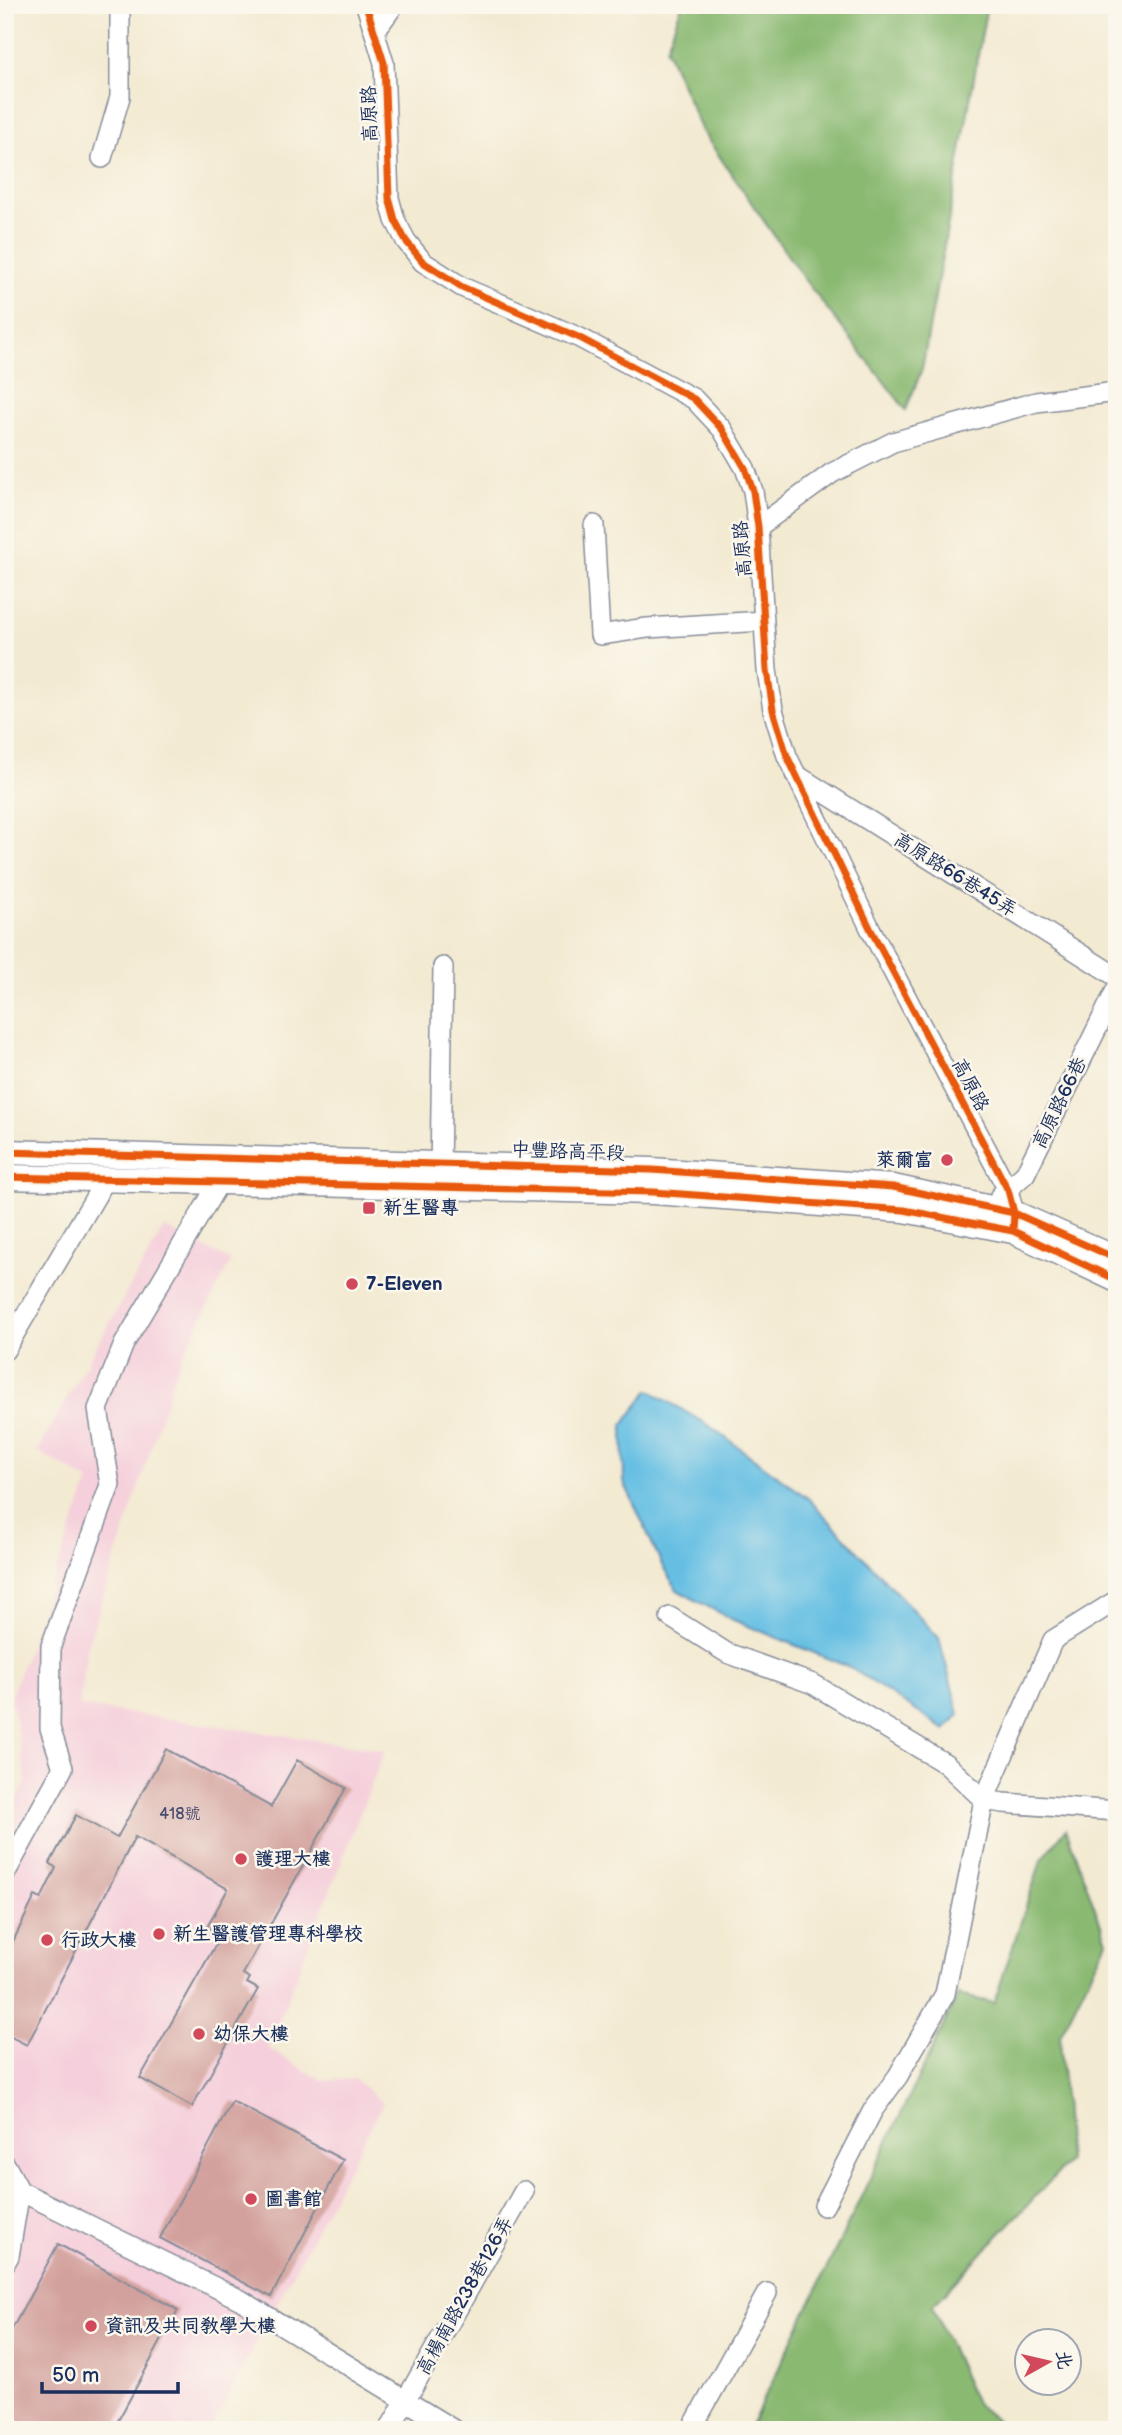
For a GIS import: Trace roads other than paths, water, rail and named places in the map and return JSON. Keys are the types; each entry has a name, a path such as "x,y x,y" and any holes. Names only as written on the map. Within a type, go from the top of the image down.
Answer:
{"main road":[{"name":"中豐路高平段","path":"5,1152 220,1170 440,1175 652,1170 893,1186 1012,1211 1117,1259"},
{"name":"中豐路高平段","path":"5,1177 106,1179 220,1170"},
{"name":"中豐路高平段","path":"440,1175 904,1210 1012,1211 1117,1280"}],"street":[{"path":"102,158 120,97 120,5"},
{"name":"高原路","path":"366,5 384,63 388,198 406,241 423,262 462,287 580,338 694,398 722,429 745,468 758,527 767,670 779,735 794,774 1012,1211"},
{"path":"375,31 394,5"},
{"path":"758,527 832,473 894,442 1036,402 1117,393"},
{"path":"594,525 600,635 647,628 764,621"},
{"name":"高原路66巷45弄","path":"794,774 1117,977"},
{"path":"440,1175 443,967"},
{"name":"高原路66巷","path":"1012,1211 1024,1174 1117,988"},
{"path":"5,1874 63,1768 50,1728 51,1646 110,1485 99,1409 124,1344 220,1170"},
{"path":"5,1350 106,1179"},
{"path":"824,2206 873,2110 898,2076 945,1994 984,1800 1053,1640 1117,1600"},
{"path":"670,1617 727,1653 813,1684 946,1764 984,1800 1117,1811"},
{"path":"5,2164 20,2191 242,2300 454,2430"},
{"path":"5,2263 9,2256 20,2191"},
{"name":"高楊南路238巷126弄","path":"389,2430 524,2191"},
{"path":"691,2430 766,2293"}],"water":[{"path":"649,1390 711,1427 809,1499 939,1638 959,1714 945,1730 851,1668 731,1619 677,1590 662,1565 624,1482 623,1425"}],"place":[{"name":"萊爾富","path":"947,1160"},
{"name":"新生醫專","path":"369,1208"},
{"name":"7-Eleven","path":"352,1284"},
{"name":"護理大樓","path":"241,1859"},
{"name":"新生醫護管理專科學校","path":"159,1934"},
{"name":"行政大樓","path":"47,1940"},
{"name":"幼保大樓","path":"199,2034"},
{"name":"圖書館","path":"251,2199"},
{"name":"資訊及共同教學大樓","path":"91,2326"}]}
